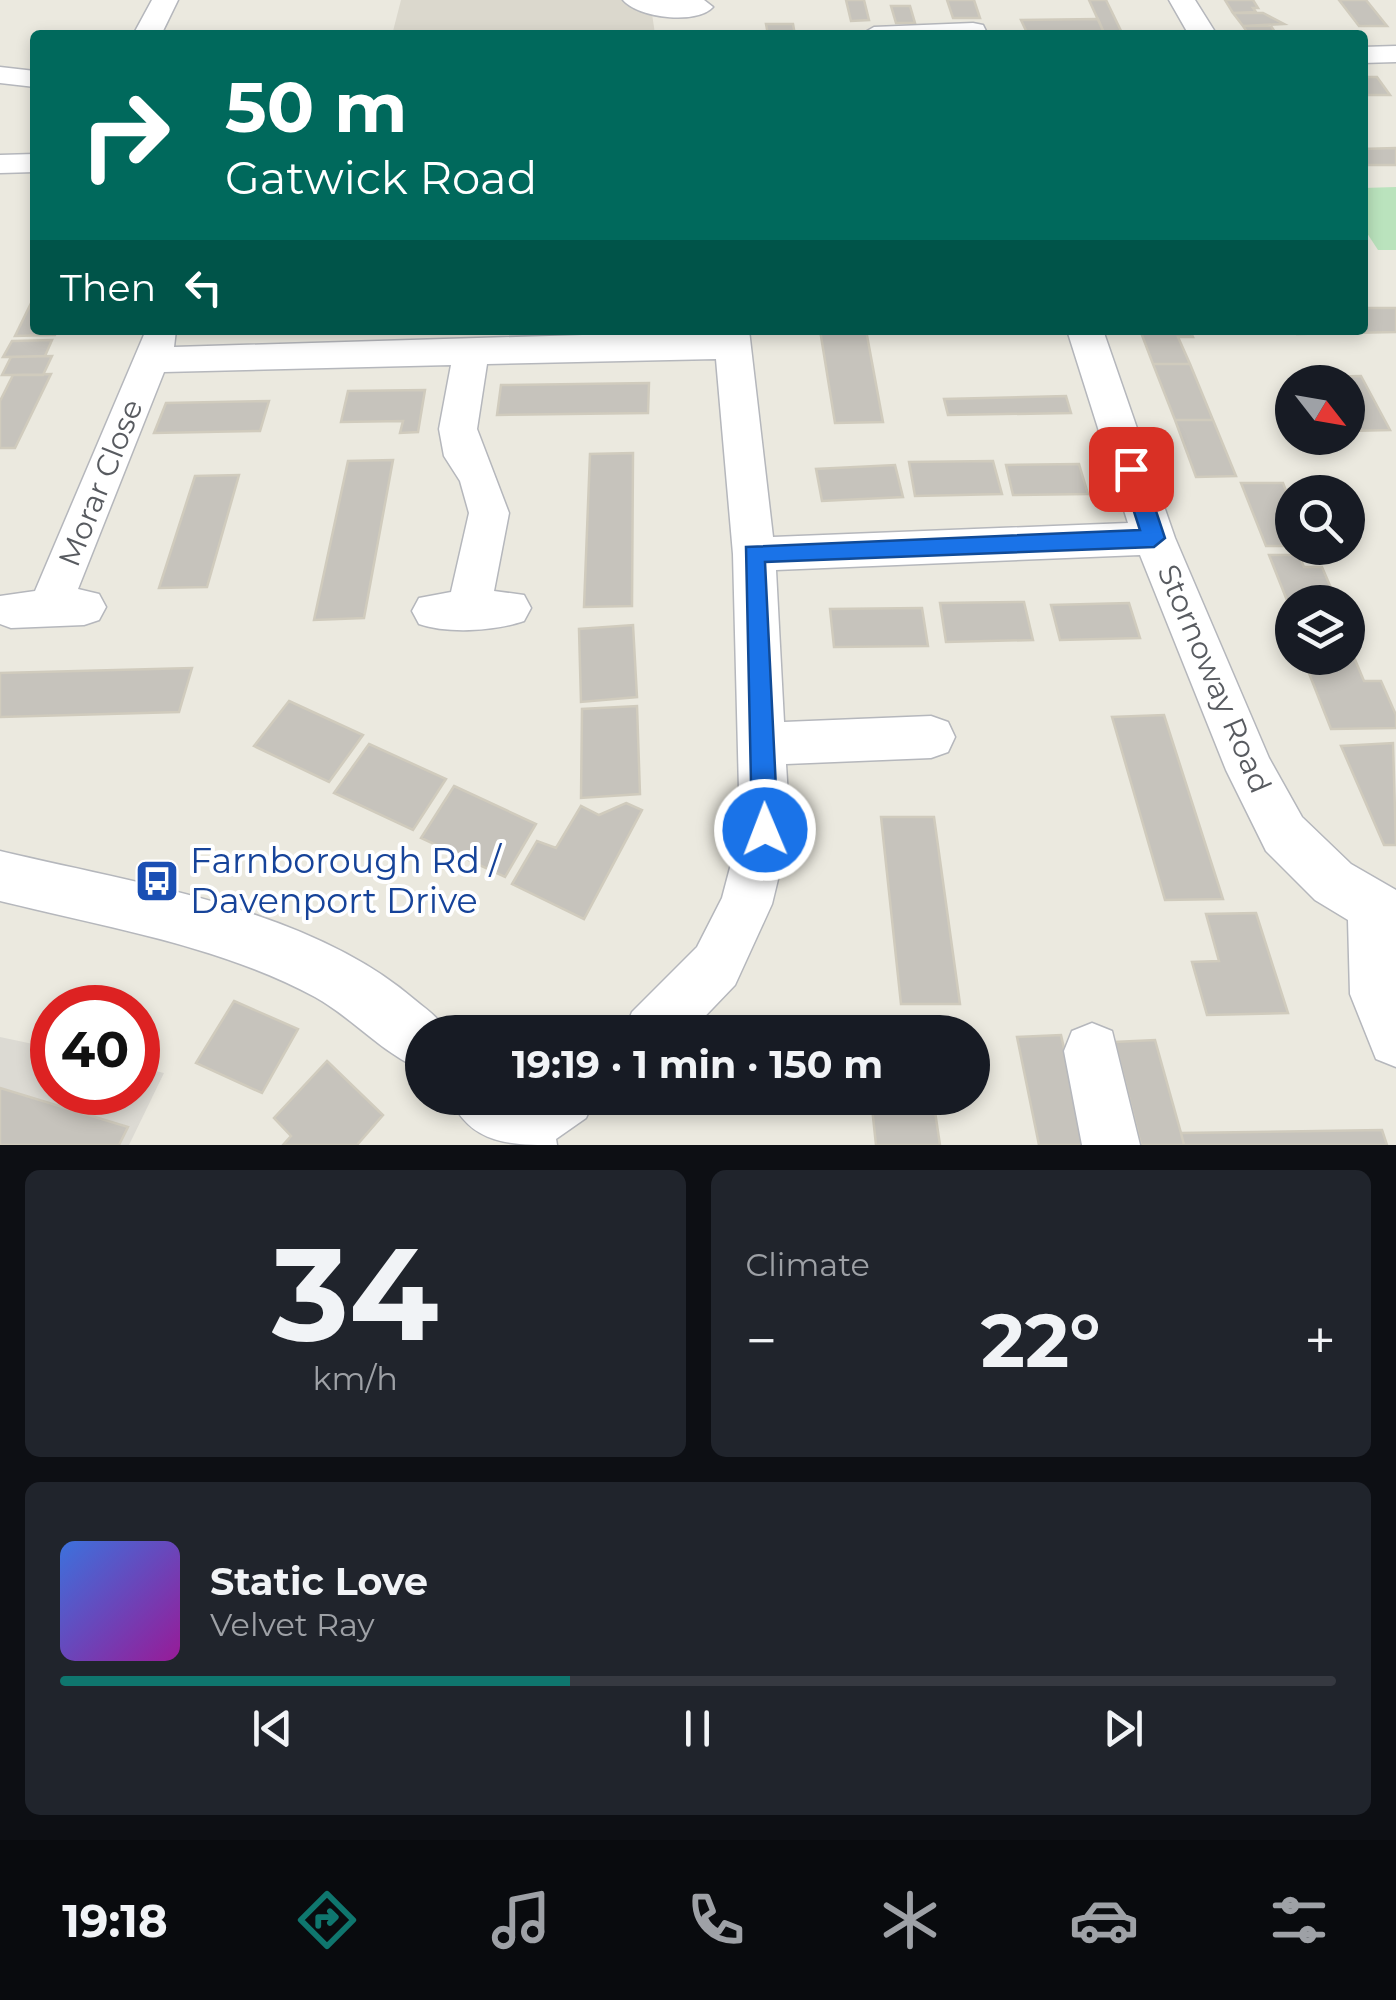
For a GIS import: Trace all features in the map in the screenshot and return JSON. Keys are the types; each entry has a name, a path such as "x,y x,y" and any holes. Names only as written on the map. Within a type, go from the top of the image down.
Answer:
{"street":[{"path":"150,30 166,0"},
{"path":"636,0 655,8 701,4 700,30"},
{"path":"1182,0 1200,30"},
{"path":"1368,55 1396,54"},
{"path":"0,75 30,79"},
{"path":"0,164 30,163"},
{"name":"Stornoway Road","path":"1087,335 1154,538 1250,770 1284,834 1333,882 1385,914"},
{"path":"668,1015 716,966 746,904 765,830 754,554 732,338"},
{"name":"Morar Close","path":"48,608 157,345 492,344 732,338"},
{"path":"471,610 489,513 480,479 464,456 458,430 492,344"},
{"path":"754,554 1154,538"},
{"path":"762,744 931,738"},
{"path":"0,876 282,952 346,984 405,1024"},
{"path":"1385,914 1377,994 1396,1039"},
{"path":"1092,1051 1111,1145"}],"shaded area":[{"path":"401,0 650,0 654,30 393,30"},
{"path":"0,1037 30,1043 30,1115 144,1115 129,1145 0,1145"}],"green space":[{"path":"1396,187 1396,250 1378,250 1368,235 1368,188"}],"building":[{"path":"846,0 864,0 869,20 851,21"},
{"path":"947,0 974,0 980,18 953,18"},
{"path":"1089,0 1106,0 1121,30 1103,30"},
{"path":"1225,0 1253,0 1258,8 1253,8 1256,12 1233,13"},
{"path":"1339,0 1366,0 1387,26 1359,26"},
{"path":"891,6 910,6 915,23 896,23"},
{"path":"1233,13 1263,13 1284,24 1243,26"},
{"path":"1098,19 1103,30 1026,30 1021,20"},
{"path":"766,24 793,24 794,30 767,30"},
{"path":"1243,26 1271,26 1274,30 1246,30"},
{"path":"1368,77 1377,77 1390,95 1368,95"},
{"path":"1396,148 1396,165 1368,165 1368,149"},
{"path":"30,305 30,335 55,335 15,336"},
{"path":"1368,308 1396,308 1396,332 1368,333"},
{"path":"821,335 867,335 883,422 835,423"},
{"path":"1142,335 1192,335 1178,337 1190,364 1153,364"},
{"path":"52,340 45,356 3,357 12,341"},
{"path":"52,356 43,375 2,375 11,357"},
{"path":"1153,364 1190,364 1213,420 1175,420"},
{"path":"51,374 15,448 0,448 0,401 13,375"},
{"path":"649,383 648,413 497,415 501,385"},
{"path":"1365,383 1390,430 1365,431"},
{"path":"425,390 418,432 400,433 403,421 341,422 348,391"},
{"path":"1066,396 1071,413 948,415 944,399"},
{"path":"269,401 260,431 154,433 166,403"},
{"path":"1175,420 1213,420 1236,476 1196,477"},
{"path":"633,453 632,606 584,607 590,454"},
{"path":"393,460 364,618 314,620 348,461"},
{"path":"993,461 1002,494 915,496 909,462"},
{"path":"1079,464 1088,494 1013,495 1006,465"},
{"path":"895,465 903,497 822,501 816,469"},
{"path":"239,475 207,587 159,588 195,476"},
{"path":"1241,483 1275,483 1275,546 1266,546"},
{"path":"1269,555 1275,555 1275,565 1322,567 1330,585 1281,585"},
{"path":"1024,602 1033,640 946,642 940,603"},
{"path":"1129,603 1140,638 1060,640 1051,605"},
{"path":"922,608 928,646 834,647 830,609"},
{"path":"633,625 637,697 581,702 579,629"},
{"path":"192,668 179,712 0,717 0,673"},
{"path":"1310,675 1361,675 1364,681 1381,681 1396,715 1396,728 1331,729"},
{"path":"289,701 363,735 329,782 254,746"},
{"path":"637,706 640,794 581,798 582,709"},
{"path":"1164,715 1223,899 1165,900 1112,717"},
{"path":"1393,743 1396,845 1384,845 1341,746"},
{"path":"369,744 446,779 413,830 334,793"},
{"path":"454,786 536,824 505,877 421,838"},
{"path":"626,803 642,810 584,919 512,884 537,841 556,848 581,806 599,815"},
{"path":"881,817 934,817 960,1004 901,1004"},
{"path":"1256,913 1288,1013 1207,1015 1192,962 1219,961 1206,914"},
{"path":"234,1001 298,1029 262,1093 196,1063"},
{"path":"1061,1035 1086,1145 1039,1145 1017,1037"},
{"path":"1155,1040 1184,1145 1141,1145 1115,1042"},
{"path":"327,1061 383,1115 357,1145 283,1145 291,1136 274,1118"},
{"path":"0,1088 30,1097 30,1115 89,1115 128,1127 119,1145 0,1145"},
{"path":"873,1115 936,1115 940,1145 876,1145"},
{"path":"1382,1130 1387,1145 1184,1145 1181,1133"}],"place":[{"name":"Farnborough Rd / Davenport Drive","path":"157,881"}],"route":[{"path":"765,830 754,554 1154,538 1131,469"}]}
